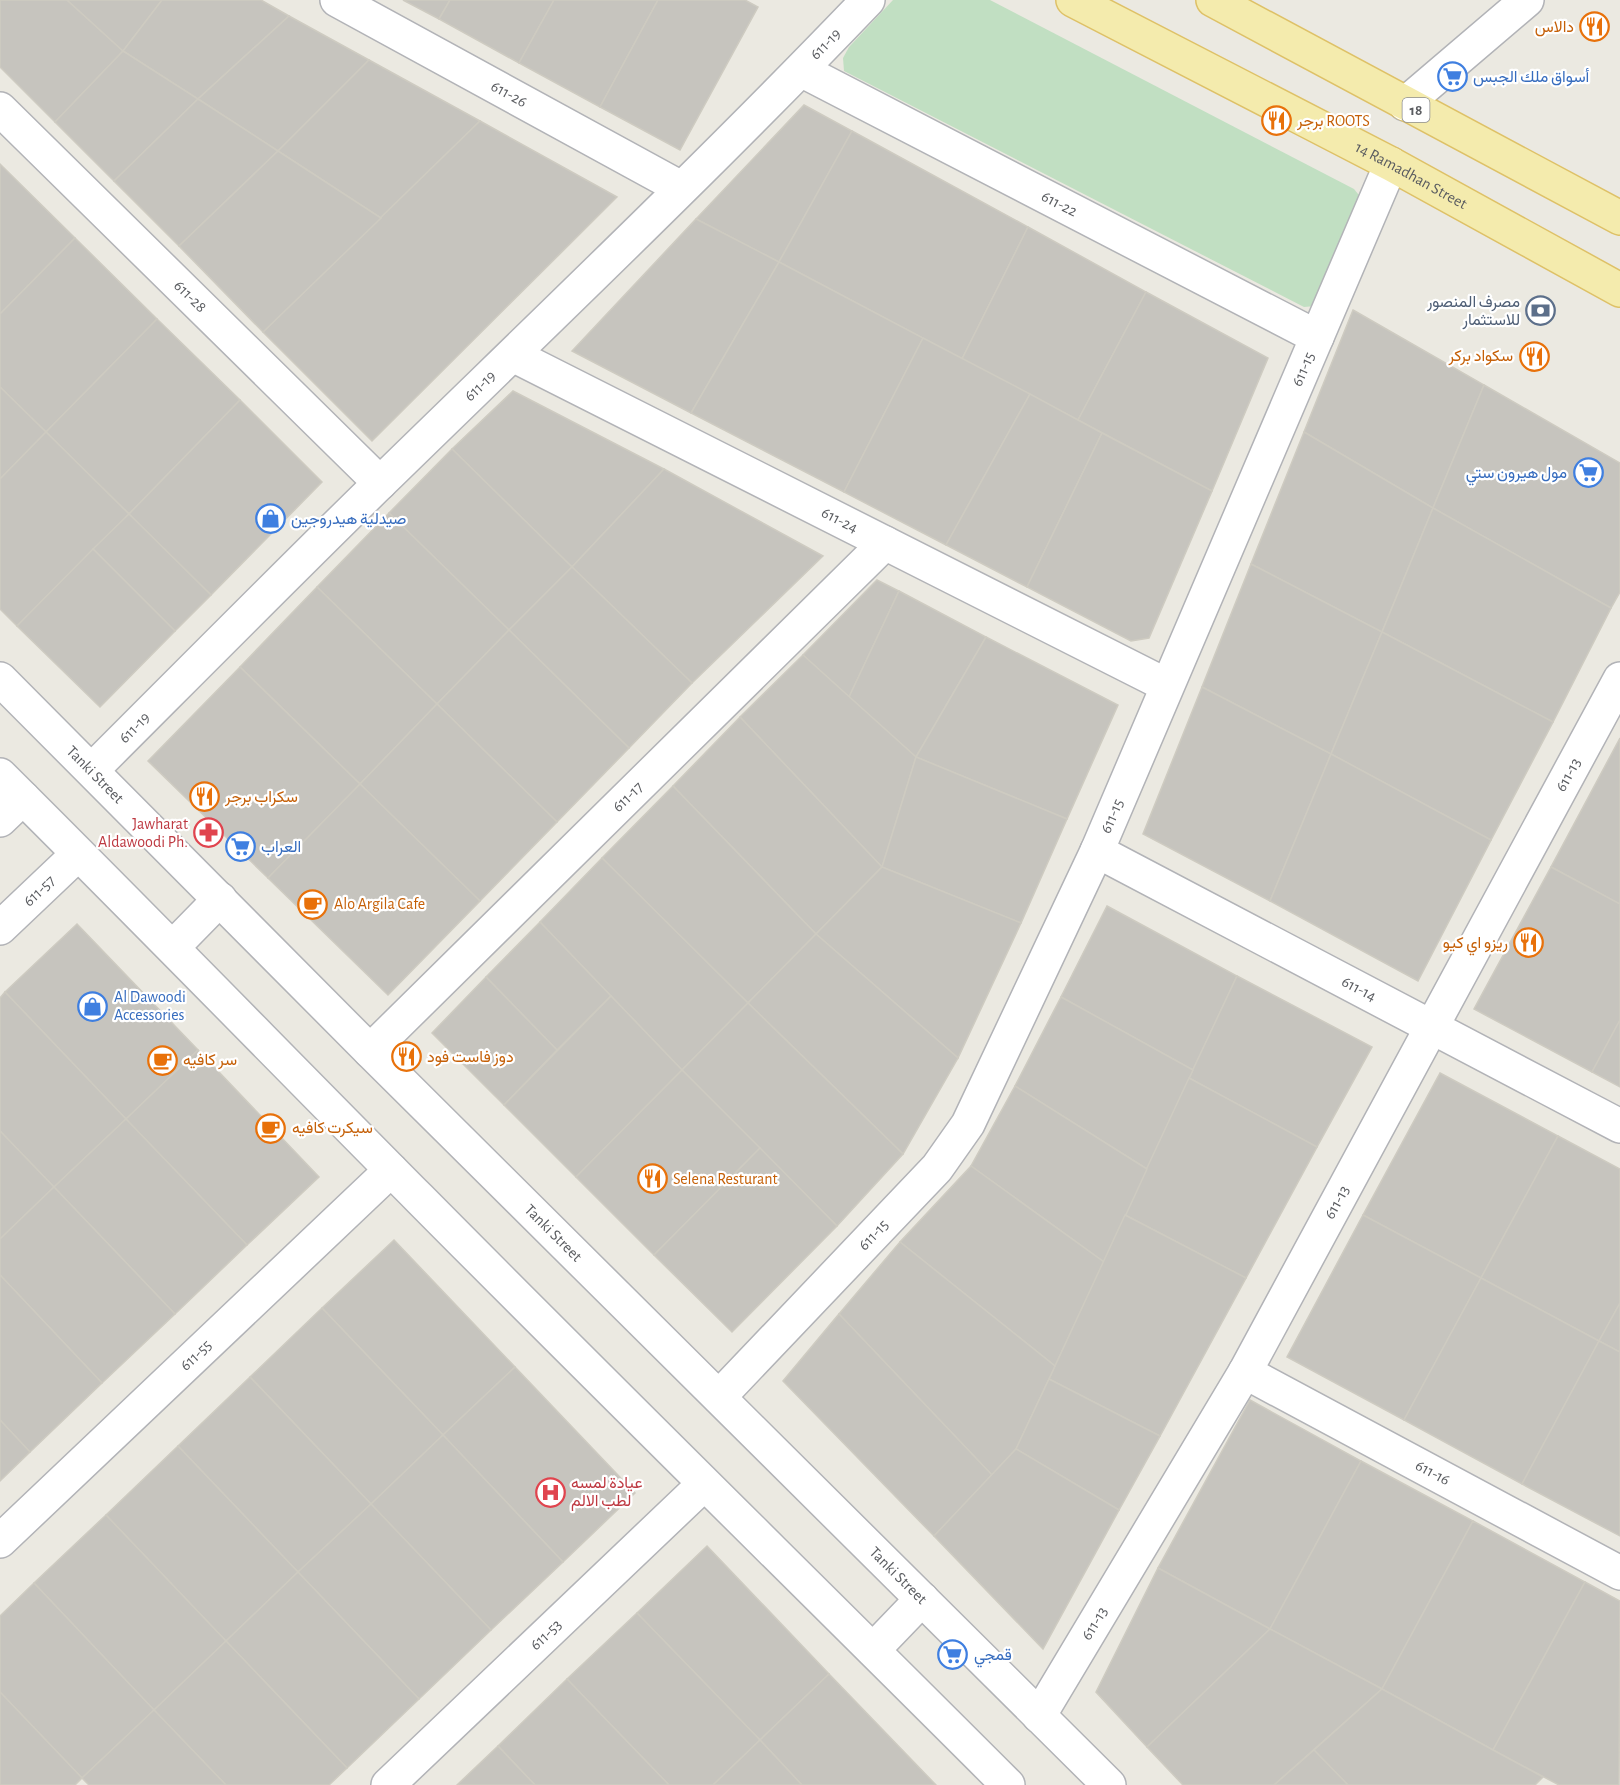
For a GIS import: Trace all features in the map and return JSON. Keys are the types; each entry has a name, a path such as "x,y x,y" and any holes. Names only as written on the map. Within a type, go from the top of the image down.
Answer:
{"main road":[{"name":"14 Ramadhan Street","path":"1072,0 1390,164 1620,290"},
{"name":"18","path":"1213,0 1620,218"}],"street":[{"name":"611-26","path":"337,0 681,188"},
{"name":"611-19","path":"92,770 380,483 801,70 868,0"},
{"path":"1405,104 1527,0"},
{"name":"611-22","path":"801,70 1317,337"},
{"name":"611-28","path":"0,109 380,483"},
{"name":"611-15","path":"719,1397 937,1168 968,1124 1097,851 1390,164"},
{"name":"611-24","path":"513,355 1166,685"},
{"name":"611-17","path":"370,1051 885,543"},
{"name":"Tanki Street","path":"0,679 370,1051 1109,1785"},
{"name":"611-13","path":"1039,1716 1245,1372 1619,684"},
{"path":"8,798 78,854 174,947 391,1170 1008,1785"},
{"name":"611-14","path":"1097,851 1620,1126"},
{"name":"611-57","path":"0,928 78,854"},
{"path":"174,947 220,898"},
{"name":"611-55","path":"0,1541 391,1170"},
{"name":"611-16","path":"1245,1372 1620,1573"},
{"name":"611-53","path":"388,1785 704,1484"},
{"path":"873,1650 922,1599"}],"green space":[{"path":"893,0 990,0 1354,189 1363,200 1315,306 1304,307 844,71 843,58 849,47"}],"building":[{"path":"0,0 67,0 123,51 55,122 0,67"},
{"path":"67,0 162,0 123,51"},
{"path":"162,0 261,0 289,16 198,99 123,51"},
{"path":"403,0 450,0 439,19"},
{"path":"450,0 554,0 519,63 439,19"},
{"path":"554,0 658,0 600,107 519,63"},
{"path":"658,0 745,0 758,7 680,150 600,107"},
{"path":"289,16 369,60 278,151 198,99"},
{"path":"123,51 198,99 114,181 55,122"},
{"path":"369,60 480,121 381,218 278,151"},
{"path":"198,99 278,151 179,246 114,181"},
{"path":"804,105 852,131 779,262 696,219"},
{"path":"480,121 617,197 372,441 263,332"},
{"path":"852,131 1028,227 962,359 779,262"},
{"path":"278,151 381,218 263,332 179,246"},
{"path":"0,164 75,238 0,314"},
{"path":"696,219 779,262 691,413 572,351"},
{"path":"1028,227 1146,292 1078,420 962,359"},
{"path":"75,238 157,319 46,432 0,387 0,314"},
{"path":"779,262 923,338 844,492 691,413"},
{"path":"1146,292 1268,358 1212,491 1078,420"},
{"path":"1353,310 1484,385 1433,508 1304,432"},
{"path":"157,319 240,400 129,514 46,432"},
{"path":"923,338 1030,394 946,545 844,492"},
{"path":"1484,385 1620,463 1620,592 1611,608 1433,508"},
{"path":"0,387 46,432 0,479"},
{"path":"513,391 664,469 572,567 452,449"},
{"path":"1030,394 1102,433 1027,587 946,545"},
{"path":"240,400 322,482 211,595 129,514"},
{"path":"46,432 129,514 17,626 0,609 0,479"},
{"path":"1304,432 1433,508 1382,632 1251,564"},
{"path":"1102,433 1212,491 1149,638 1131,641 1027,587"},
{"path":"452,449 572,567 509,630 389,513"},
{"path":"664,469 823,556 692,683 572,567"},
{"path":"1433,508 1611,608 1553,722 1382,632"},
{"path":"389,513 509,630 437,704 317,587"},
{"path":"129,514 211,595 175,631 93,549"},
{"path":"93,549 175,631 100,707 17,626"},
{"path":"1251,564 1382,632 1331,754 1202,687"},
{"path":"572,567 692,683 629,748 509,630"},
{"path":"877,580 899,591 849,697 803,655"},
{"path":"317,587 437,704 360,784 240,667"},
{"path":"899,591 986,637 916,757 849,697"},
{"path":"509,630 629,748 557,822 437,704"},
{"path":"1382,632 1553,722 1491,840 1331,754"},
{"path":"986,637 1118,705 1067,819 916,757"},
{"path":"803,655 916,757 882,867 740,717"},
{"path":"240,667 360,784 268,878 148,761"},
{"path":"1202,687 1331,754 1270,901 1143,834"},
{"path":"437,704 557,822 480,901 360,784"},
{"path":"740,717 882,867 816,934 673,786"},
{"path":"1620,738 1620,904 1551,867"},
{"path":"1331,754 1491,840 1418,981 1270,901"},
{"path":"916,757 1067,819 1021,923 882,867"},
{"path":"360,784 480,901 388,995 268,878"},
{"path":"673,786 816,934 748,1003 602,858"},
{"path":"602,858 748,1003 682,1070 540,922"},
{"path":"882,867 1021,923 958,1058 816,934"},
{"path":"1551,867 1620,904 1620,1020 1592,1072 1474,1009"},
{"path":"1107,906 1237,976 1193,1070 1061,997"},
{"path":"540,922 611,996 557,1050 486,977"},
{"path":"77,924 198,1050 126,1119 5,992"},
{"path":"816,934 958,1058 903,1154 748,1003"},
{"path":"1237,976 1372,1047 1317,1147 1189,1078"},
{"path":"486,977 557,1050 504,1105 432,1033"},
{"path":"5,992 126,1119 54,1187 0,1131 0,998"},
{"path":"611,996 682,1070 576,1177 504,1105"},
{"path":"1061,997 1193,1070 1147,1169 1015,1086"},
{"path":"748,1003 903,1154 837,1226 682,1070"},
{"path":"1620,1020 1620,1087 1592,1072"},
{"path":"198,1050 319,1177 247,1245 126,1119"},
{"path":"682,1070 760,1148 654,1255 576,1177"},
{"path":"1440,1073 1558,1136 1481,1278 1363,1215"},
{"path":"1189,1078 1317,1147 1246,1278 1125,1215"},
{"path":"1015,1086 1147,1169 1104,1262 971,1166"},
{"path":"126,1119 247,1245 175,1314 54,1187"},
{"path":"0,1131 54,1187 0,1239"},
{"path":"1558,1136 1620,1169 1620,1303 1599,1341 1481,1278"},
{"path":"760,1148 837,1226 732,1332 654,1255"},
{"path":"971,1166 1104,1262 1055,1366 900,1242"},
{"path":"54,1187 175,1314 102,1383 0,1275 0,1239"},
{"path":"1125,1215 1246,1278 1160,1436 1049,1379"},
{"path":"1363,1215 1481,1278 1404,1420 1287,1357"},
{"path":"394,1240 515,1367 443,1435 322,1308"},
{"path":"900,1242 1055,1366 1016,1449 992,1475 839,1314"},
{"path":"0,1275 102,1383 30,1452 0,1420"},
{"path":"1481,1278 1599,1341 1522,1484 1404,1420"},
{"path":"1620,1303 1620,1352 1599,1341"},
{"path":"322,1308 443,1435 371,1504 250,1377"},
{"path":"839,1314 992,1475 934,1536 783,1381"},
{"path":"1599,1341 1620,1352 1620,1536 1522,1484"},
{"path":"515,1367 635,1493 563,1562 443,1435"},
{"path":"250,1377 371,1504 298,1572 178,1446"},
{"path":"1049,1379 1160,1436 1119,1510 1016,1449"},
{"path":"1250,1400 1361,1461 1270,1629 1158,1568"},
{"path":"0,1420 30,1452 0,1481"},
{"path":"443,1435 563,1562 491,1630 371,1504"},
{"path":"178,1446 298,1572 226,1641 106,1515"},
{"path":"1016,1449 1119,1510 1043,1649 934,1536"},
{"path":"1361,1461 1473,1521 1382,1689 1270,1629"},
{"path":"371,1504 491,1630 419,1699 298,1572"},
{"path":"106,1515 226,1641 154,1710 34,1583"},
{"path":"1473,1521 1585,1582 1493,1750 1382,1689"},
{"path":"707,1546 829,1674 760,1740 637,1613"},
{"path":"1158,1568 1270,1629 1147,1747 1096,1692"},
{"path":"298,1572 419,1699 347,1768 226,1641"},
{"path":"1585,1582 1620,1601 1619,1785 1559,1785 1493,1750"},
{"path":"34,1583 154,1710 82,1778 0,1692 0,1616"},
{"path":"637,1613 760,1740 713,1785 669,1785 567,1679"},
{"path":"1270,1629 1382,1689 1274,1785 1183,1785 1147,1747"},
{"path":"226,1641 347,1768 329,1785 226,1785 154,1710"},
{"path":"829,1674 936,1785 802,1785 760,1740"},
{"path":"567,1679 669,1785 535,1785 498,1746"},
{"path":"1382,1689 1543,1777 1535,1785 1348,1785 1314,1750"},
{"path":"0,1692 82,1778 75,1785 0,1785"},
{"path":"154,1710 226,1785 89,1785 82,1778"},
{"path":"760,1740 802,1785 713,1785"},
{"path":"498,1746 535,1785 457,1785"},
{"path":"1314,1750 1348,1785 1274,1785"}],"place":[{"name":"دالاس","path":"1595,27"},
{"name":"أسواق ملك الجبس","path":"1452,77"},
{"name":"برجر ROOTS","path":"1276,121"},
{"name":"مصرف المنصور للاستثمار","path":"1541,311"},
{"name":"سكواد بركر","path":"1534,356"},
{"name":"مول هيرون ستي","path":"1588,473"},
{"name":"صيدلية هيدروجين","path":"270,519"},
{"name":"سكراب برجر","path":"204,797"},
{"name":"Jawharat Aldawoodi Ph.","path":"209,833"},
{"name":"العراب","path":"240,847"},
{"name":"Alo Argila Cafe","path":"313,904"},
{"name":"ريزو اي كيو","path":"1529,943"},
{"name":"Al Dawoodi Accessories","path":"93,1006"},
{"name":"دوز فاست فود","path":"406,1057"},
{"name":"سر كافيه","path":"162,1060"},
{"name":"سيكرت كافيه","path":"271,1128"},
{"name":"Selena Resturant","path":"652,1179"},
{"name":"عيادة لمسه لطب الالم","path":"550,1492"},
{"name":"قمجي","path":"953,1655"}]}
